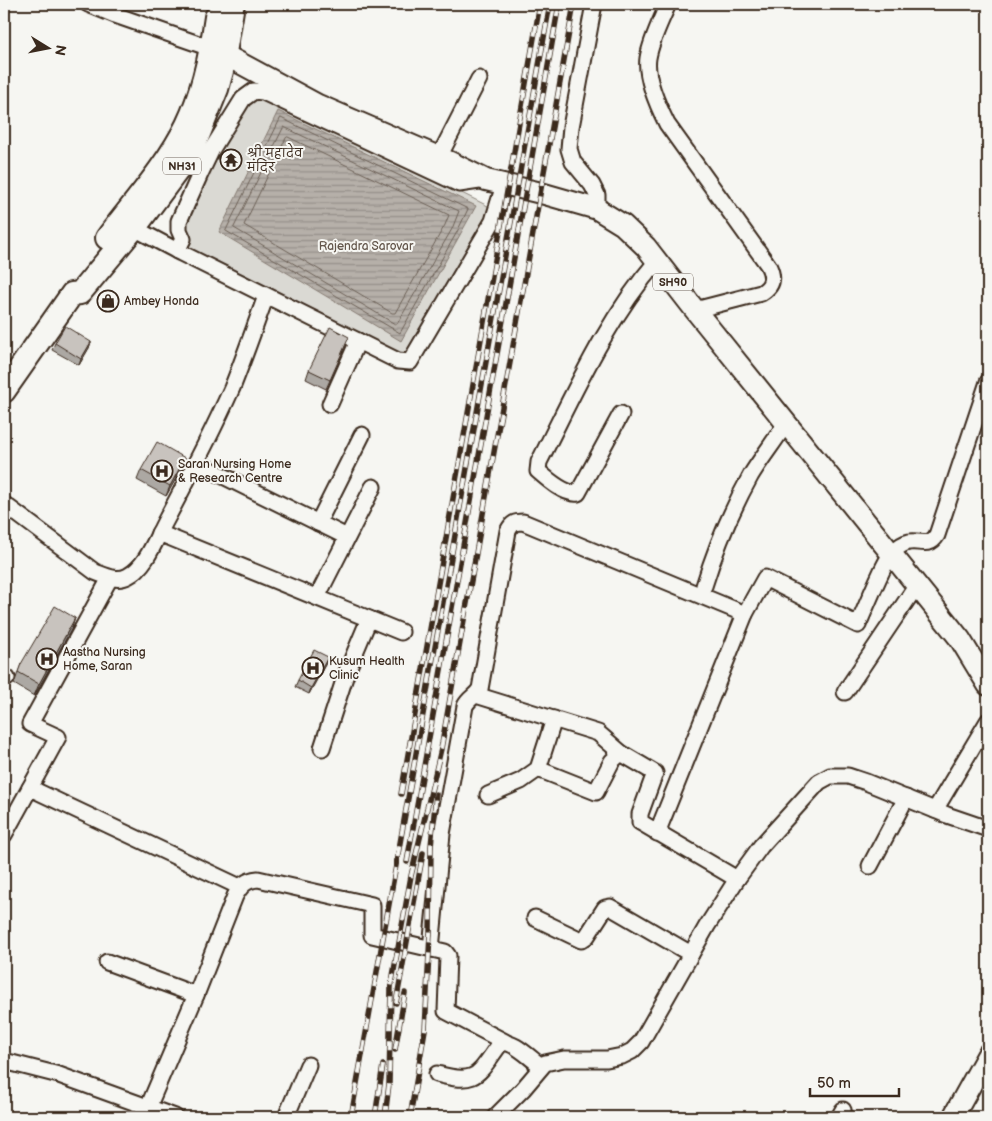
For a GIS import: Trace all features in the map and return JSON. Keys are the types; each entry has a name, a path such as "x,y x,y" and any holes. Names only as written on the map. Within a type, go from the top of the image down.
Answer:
{"highway":[{"name":"NH31","path":"72,294 80,294 134,228 192,152 217,88 218,4"},
{"name":"NH31","path":"4,391 72,294 70,286 161,167 186,125 202,83 218,52 234,4"}],"main road":[{"name":"SH90","path":"218,52 318,105 495,183 541,193 596,209 623,225 646,247 694,310 917,585 960,639 987,680"},
{"path":"953,1117 988,1054"}],"street":[{"path":"88,4 118,10 218,52"},
{"path":"594,4 571,127 569,149 572,162 592,184 596,195 596,209"},
{"path":"668,4 648,58 648,70 657,103 667,124 768,265 772,277 770,286 761,293 694,310"},
{"path":"439,157 479,79"},
{"path":"134,228 177,251 266,296 398,361 410,362 493,220 495,183 459,184 263,92 254,91 243,99 212,149 180,214 179,230 183,239 177,251"},
{"path":"621,414 578,493 567,492 538,471 538,465 543,454 614,320 636,285 657,261"},
{"path":"4,504 95,572 110,578 127,577 138,568 197,463 232,388 266,296"},
{"path":"330,404 358,341"},
{"path":"657,833 746,614 765,578 858,625 891,553 906,543 928,543 937,535 984,412 988,382"},
{"path":"704,586 721,536 734,508 752,474 786,423"},
{"path":"318,523 362,435"},
{"path":"197,463 347,538"},
{"path":"316,597 373,487"},
{"path":"431,948 448,797 465,706 468,700 476,695 480,689 510,525 516,522 523,522 746,614"},
{"path":"159,533 401,632"},
{"path":"4,835 58,736 30,724 110,578"},
{"path":"845,692 917,585"},
{"path":"322,748 346,674 370,619"},
{"path":"476,695 598,733 621,753 655,773 639,820 642,824 737,879"},
{"path":"488,795 521,781 538,769 554,719"},
{"path":"935,810 988,720"},
{"path":"538,769 596,792 612,760 621,753"},
{"path":"495,1117 546,1062 564,1059 607,1059 622,1056 632,1051 642,1042 691,954 737,879 767,839 819,782 830,776 848,776 988,830"},
{"path":"30,788 240,887"},
{"path":"870,866 906,798"},
{"path":"147,1112 235,896 245,882 258,879 372,904 372,936 445,952 448,956 446,1011 511,1044 541,1066"},
{"path":"535,918 581,940 587,936 605,908 610,907 691,954"},
{"path":"107,962 196,995"},
{"path":"437,1074 455,1079 464,1079 476,1075 500,1044 505,1042"},
{"path":"4,1061 59,1075 147,1112 176,1117"},
{"path":"286,1117 308,1065"}],"green space":[{"name":"Rajendra Sarovar","path":"260,93 496,210 407,366 170,246 242,103"}],"water":[{"name":"Rajendra Sarovar","path":"278,111 476,206 401,341 219,232"}],"building":[{"path":"65,326 91,342 81,359 55,343"},
{"path":"330,327 349,337 330,380 309,370"},
{"path":"157,442 185,458 170,486 141,470"},
{"path":"55,606 75,618 39,684 18,672"},
{"path":"314,650 328,657 311,688 298,680"}],"railway":[{"path":"401,794 540,4"},
{"path":"351,1117 550,4"},
{"path":"407,862 559,4"},
{"path":"385,1117 389,1084 391,987 411,876 441,749 574,4"},
{"path":"410,1117 425,1030 430,934 431,846 436,794"},
{"path":"396,1003 423,853"},
{"path":"395,1050 405,993"},
{"path":"375,1117 383,1065"}],"place":[{"name":"श्री महादेव मंदिर","path":"231,160"},
{"name":"Ambey Honda","path":"108,301"},
{"name":"Saran Nursing Home & Research Centre","path":"162,471"},
{"name":"Aastha Nursing Home, Saran","path":"47,659"},
{"name":"Kusum Health Clinic","path":"313,668"}]}
